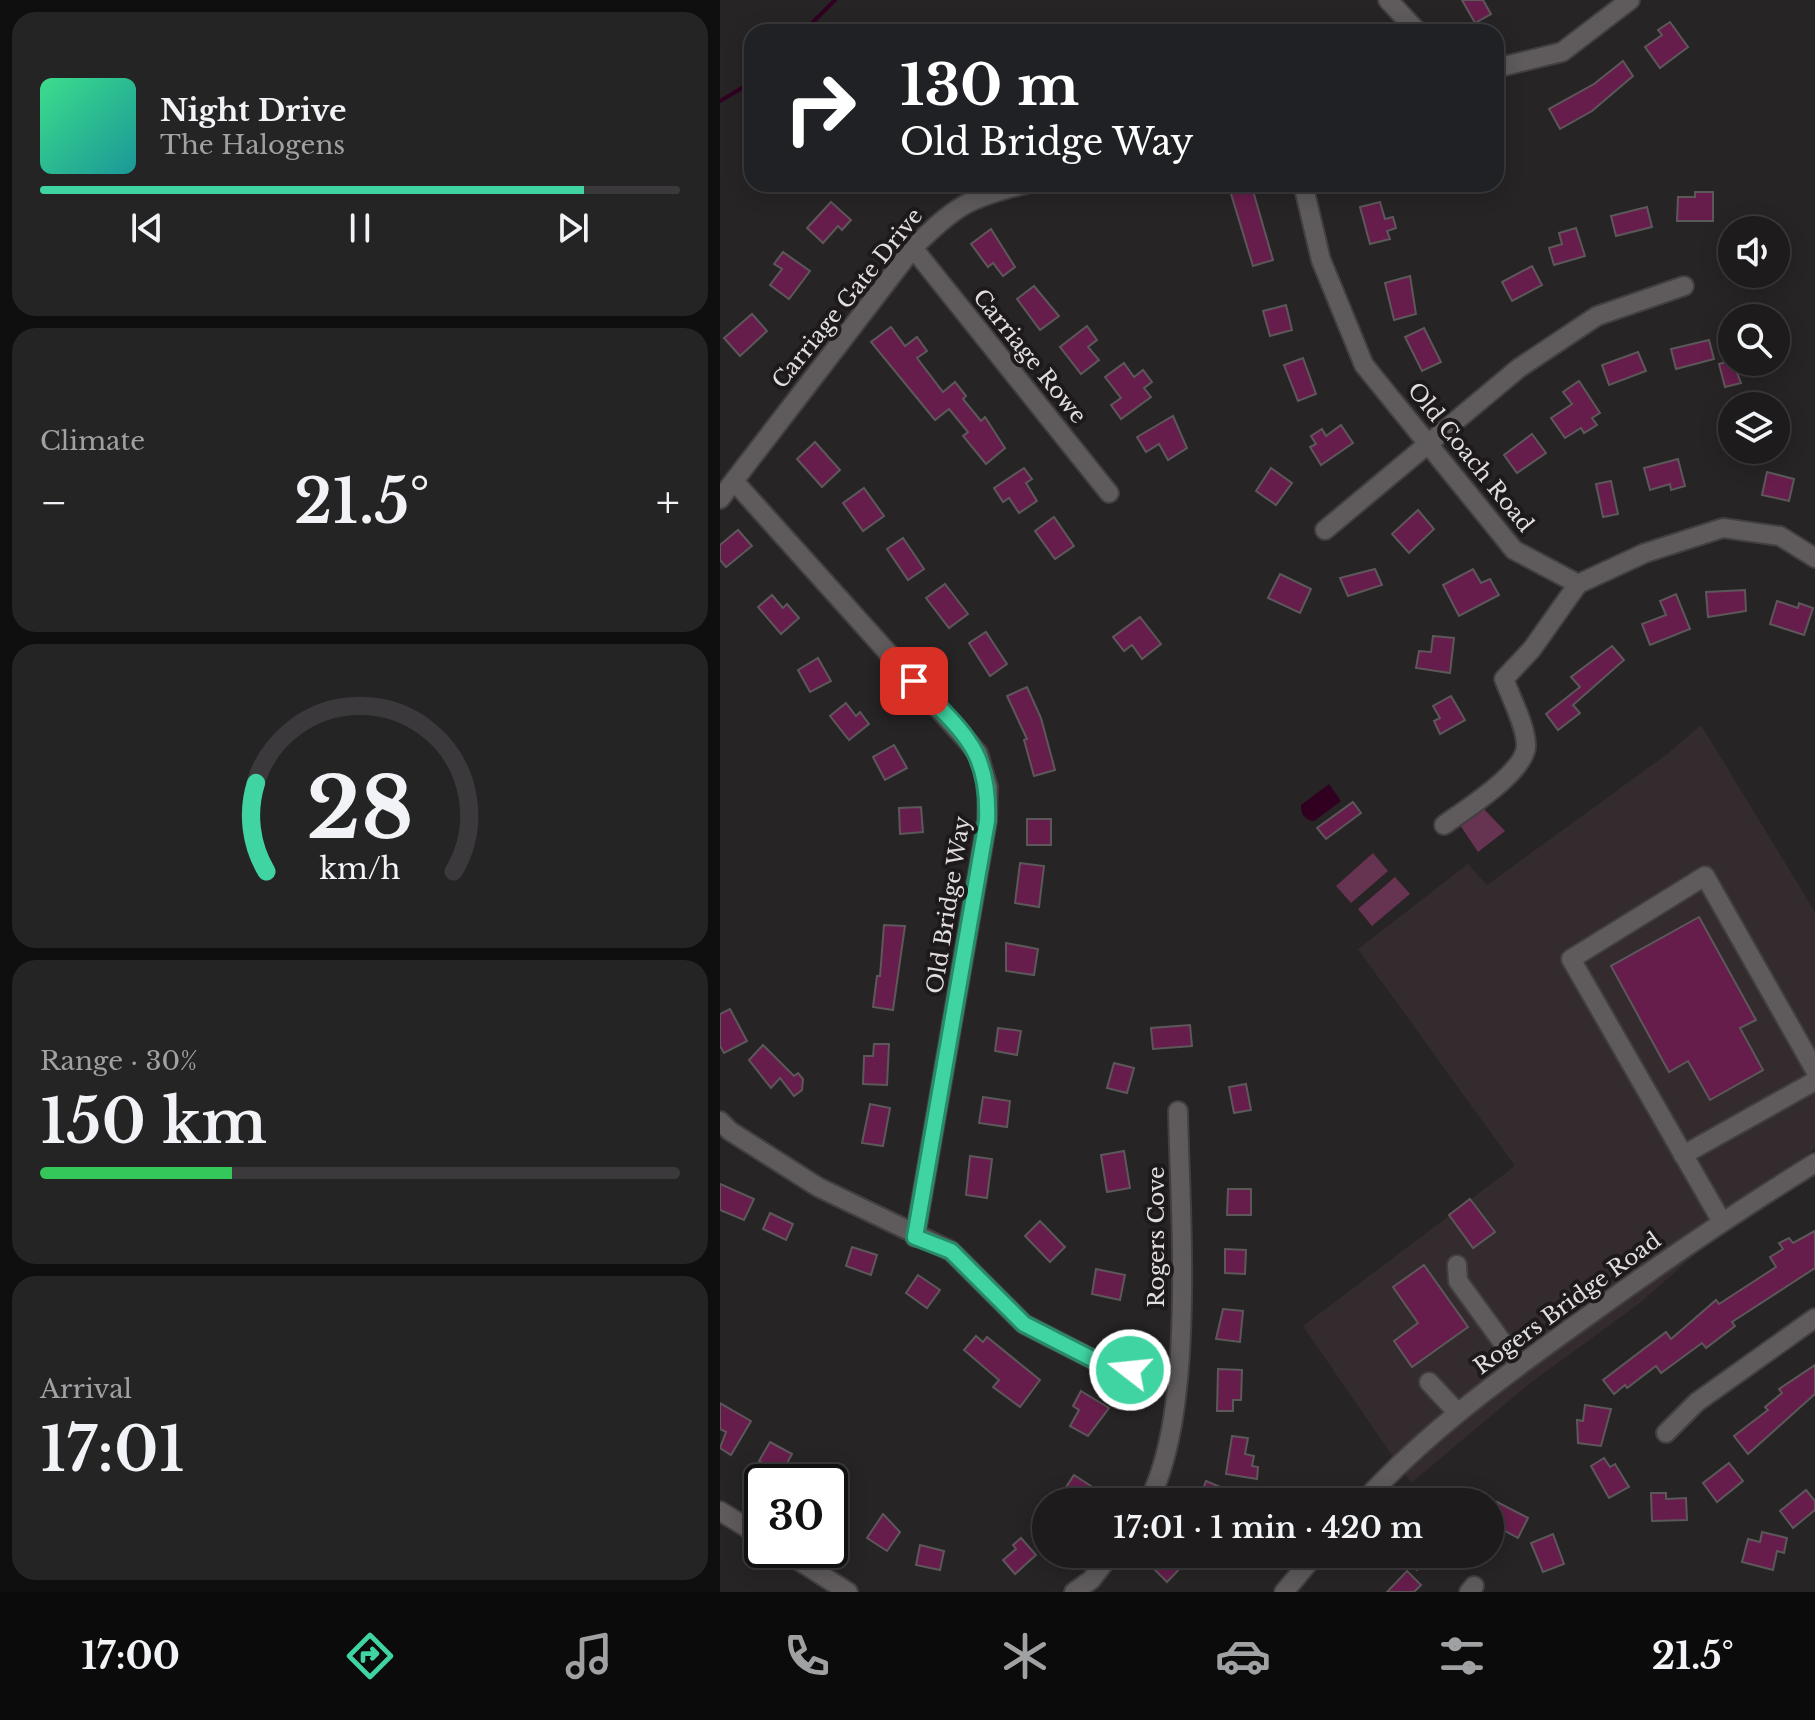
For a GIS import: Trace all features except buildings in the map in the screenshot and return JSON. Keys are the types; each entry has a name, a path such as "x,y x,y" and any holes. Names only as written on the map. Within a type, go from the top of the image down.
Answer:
{"street":[{"path":"1388,0 1410,24"},
{"path":"1504,66 1562,52 1630,0"},
{"name":"Carriage Gate Drive","path":"720,499 913,248 949,211 977,196 993,192"},
{"name":"Old Coach Road","path":"1305,192 1321,260 1364,365 1514,550 1578,584"},
{"name":"Carriage Rowe","path":"913,248 1109,493"},
{"path":"1325,530 1519,368 1597,316 1684,286"},
{"name":"Old Bridge Way","path":"734,481 978,753 988,787 987,821 915,1237"},
{"path":"1444,825 1502,782 1524,755 1526,743 1504,679 1532,649 1578,584 1645,553 1723,528 1780,536 1815,558"},
{"path":"1722,1222 1571,959 1705,876 1815,1070"},
{"path":"1683,1155 1815,1081"},
{"name":"Rogers Cove","path":"1156,1488 1162,1477 1177,1377 1181,1289 1178,1111"},
{"path":"720,1121 730,1131 818,1187 915,1237 951,1251 1024,1324 1106,1366 1177,1377"},
{"name":"Rogers Bridge Road","path":"1376,1488 1407,1454 1519,1365 1722,1222 1815,1163"},
{"path":"1457,1265 1458,1281 1519,1365"},
{"path":"1666,1433 1697,1402 1815,1318"},
{"path":"1429,1382 1457,1412"},
{"path":"720,1511 744,1526"},
{"path":"810,1568 848,1592"},
{"path":"1284,1592 1304,1568"},
{"path":"1074,1592 1098,1586"}],"shaded area":[{"path":"1701,725 1815,912 1815,1148 1640,1303 1529,1384 1411,1483 1303,1326 1515,1166 1358,949 1468,864 1487,885 1666,755"},
{"path":"1329,784 1341,801 1314,821 1305,818 1301,805"},
{"path":"1483,808 1505,831 1478,852 1460,825"},
{"path":"1373,853 1388,871 1351,903 1336,886"},
{"path":"1395,877 1410,894 1372,926 1358,909"}],"waterway":[{"path":"811,24 835,0"},
{"path":"720,101 744,87"}],"route":[{"path":"914,681 978,753 988,787 987,821 915,1237 951,1251 1024,1324 1106,1366 1130,1370"}]}
